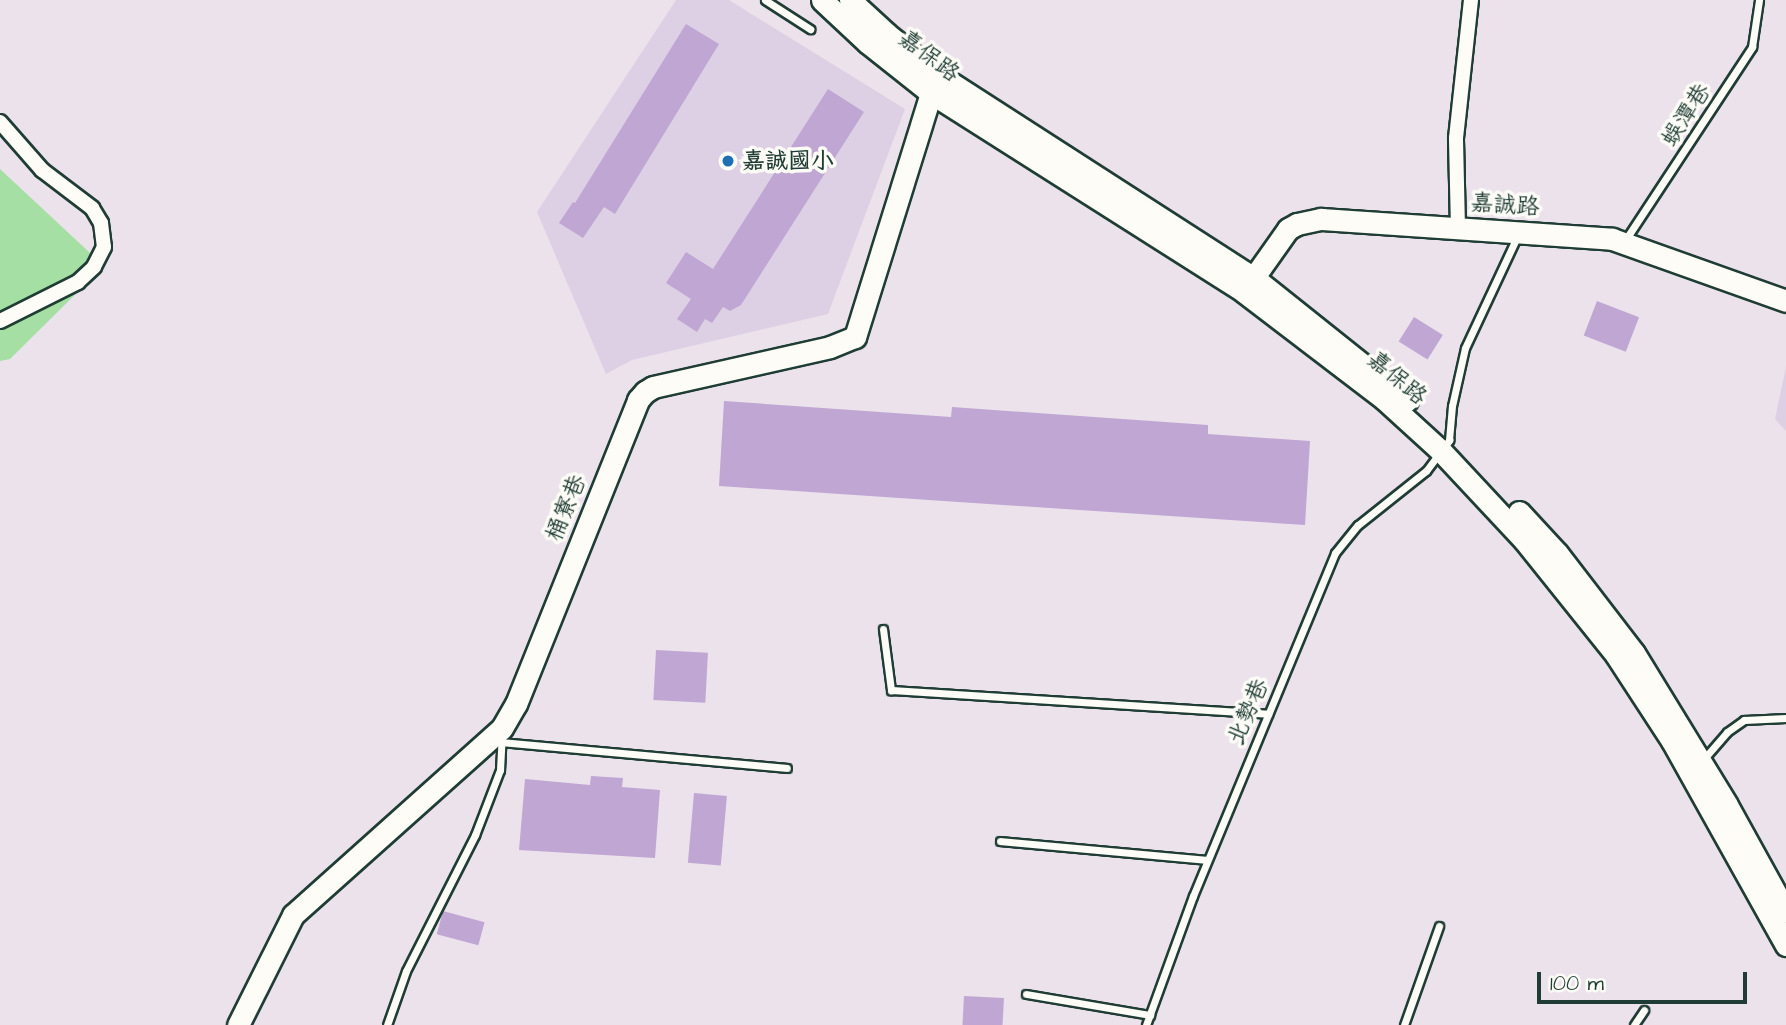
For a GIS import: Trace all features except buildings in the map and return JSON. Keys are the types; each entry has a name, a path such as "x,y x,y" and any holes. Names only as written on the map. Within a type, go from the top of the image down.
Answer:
{"street":[{"name":"嘉保路","path":"822,0 867,43 1249,285 1375,373 1444,445 1616,655 1672,741 1786,945"},
{"name":"嘉保路","path":"850,0 934,83"},
{"path":"1458,228 1456,138 1471,0"},
{"name":"桶寮巷","path":"238,1025 293,915 501,735 516,704 638,400 645,391 830,347 855,337 934,83"},
{"path":"0,122 42,170 92,208 102,223 104,247 93,267 78,282 0,321"},
{"name":"嘉誠路","path":"1249,285 1288,229 1310,220 1612,239 1786,301"},
{"name":"嘉保路","path":"1444,445 1504,496 1597,602 1634,653 1701,762 1786,912"}],"lane":[{"path":"765,0 810,29"},
{"name":"蜈潭巷","path":"1623,243 1752,47 1759,0"},
{"path":"1444,445 1465,348 1520,232"},
{"name":"北勢巷","path":"1146,1025 1208,860 1335,553 1358,525 1426,471 1444,445"},
{"path":"883,629 891,690 1268,714"},
{"path":"1701,762 1727,732 1745,720 1786,718"},
{"path":"387,1025 406,971 475,835 500,770 501,735 787,768"},
{"path":"1000,841 1208,860"},
{"path":"1404,1025 1439,926"},
{"path":"1026,994 1150,1015"},
{"path":"1634,1025 1644,1010"}],"shaded area":[{"name":"嘉誠國小","path":"676,0 729,0 905,109 828,314 632,360 606,374 537,212"},
{"path":"1786,367 1786,431 1775,419"}],"green space":[{"path":"0,169 104,266 10,359 0,361"}],"place":[{"name":"嘉誠國小","path":"728,161"}]}
